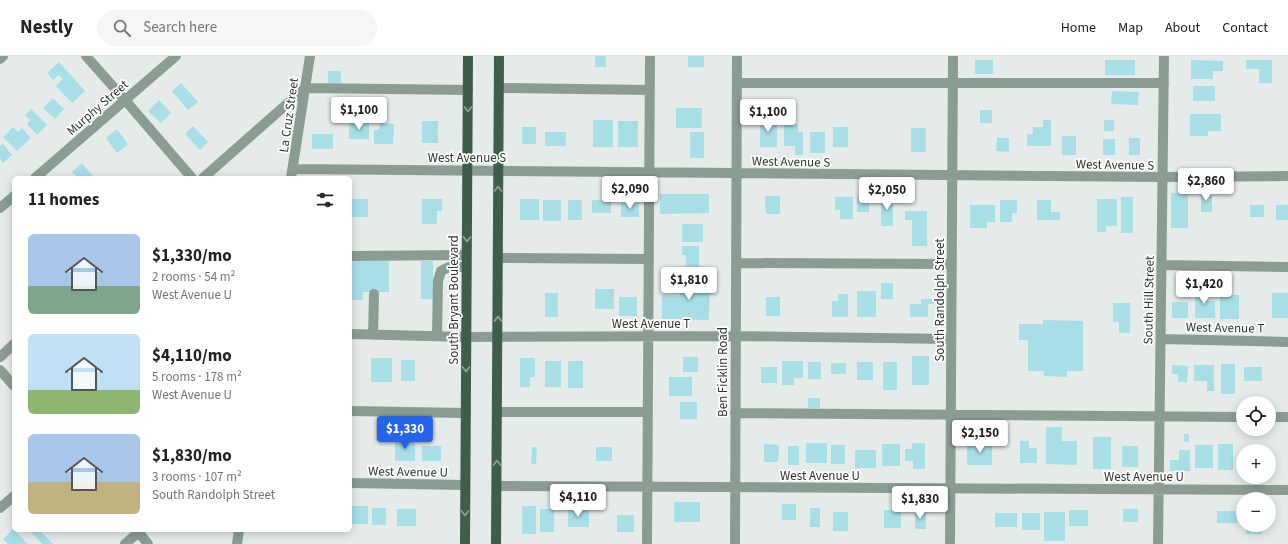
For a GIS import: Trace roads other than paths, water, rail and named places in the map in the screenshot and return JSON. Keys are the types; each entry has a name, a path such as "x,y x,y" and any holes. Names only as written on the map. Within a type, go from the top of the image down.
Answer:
{"main road":[{"name":"South Bryant Boulevard","path":"465,544 468,56"},
{"path":"496,544 499,56"}],"street":[{"path":"0,59 3,56"},
{"path":"86,56 190,176"},
{"name":"Murphy Street","path":"37,176 176,56"},
{"name":"La Cruz Street","path":"292,173 310,56"},
{"path":"647,544 650,56"},
{"name":"Ben Ficklin Road","path":"735,544 737,56"},
{"name":"South Randolph Street","path":"950,544 953,56"},
{"name":"South Hill Street","path":"1158,544 1164,56"},
{"path":"737,83 1164,83"},
{"path":"205,176 305,88 468,90"},
{"path":"499,88 649,90"},
{"name":"West Avenue S","path":"292,173 498,170 1163,177 1288,176"},
{"path":"0,208 12,198"},
{"path":"352,256 466,255"},
{"path":"498,258 648,259"},
{"path":"736,263 952,264"},
{"path":"1162,266 1288,268"},
{"path":"437,336 438,281 441,271 449,267 466,267"},
{"path":"373,335 374,294"},
{"name":"West Avenue T","path":"352,334 466,337 735,336 952,339"},
{"name":"West Avenue T","path":"1161,339 1288,342"},
{"path":"0,357 12,346"},
{"path":"0,370 12,384"},
{"path":"352,411 466,413"},
{"path":"497,412 648,412"},
{"path":"735,413 1236,417"},
{"path":"1276,417 1288,417"},
{"name":"West Avenue U","path":"352,483 465,485"},
{"name":"West Avenue U","path":"497,486 1288,490"},
{"path":"0,508 12,498"},
{"path":"125,544 138,532"},
{"path":"140,532 148,544"},
{"path":"237,544 239,532"}]}
